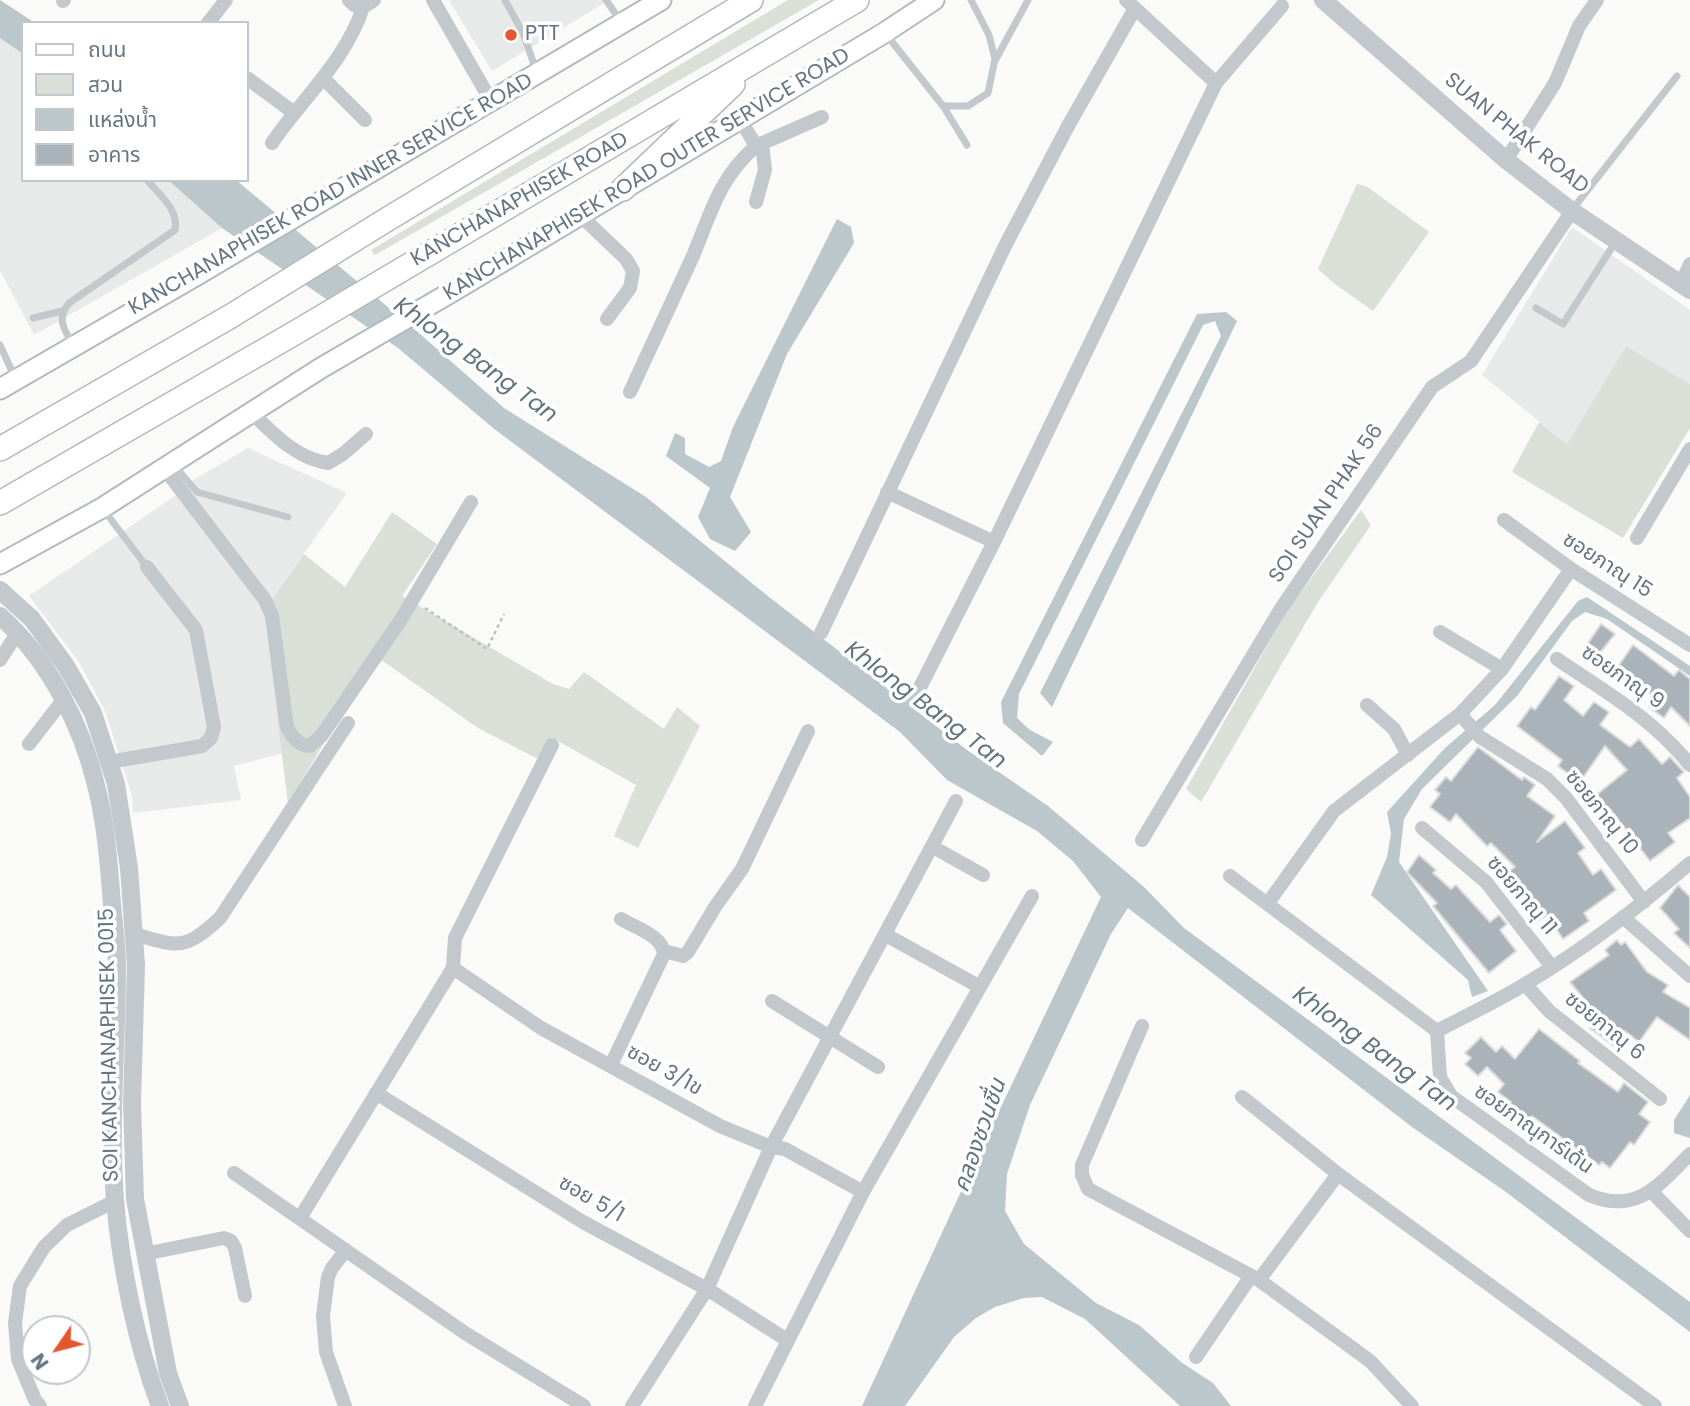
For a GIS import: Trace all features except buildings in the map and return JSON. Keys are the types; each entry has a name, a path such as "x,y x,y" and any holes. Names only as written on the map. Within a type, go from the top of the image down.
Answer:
{"highway":[{"path":"0,449 232,316 751,0"},
{"name":"KANCHANAPHISEK ROAD","path":"0,503 293,334 857,0"},
{"path":"623,189 764,56"}],"main road":[{"name":"KANCHANAPHISEK ROAD INNER SERVICE ROAD","path":"8,384 662,0"},
{"name":"KANCHANAPHISEK ROAD OUTER SERVICE ROAD","path":"0,564 102,508 250,411 884,33 934,0"}],"street":[{"path":"210,21 226,0"},
{"path":"433,0 491,101"},
{"name":"SUAN PHAK ROAD","path":"1323,0 1506,160 1572,211 1686,287"},
{"path":"1506,160 1555,83 1579,26 1597,0"},
{"path":"272,143 293,112 323,78 357,27 362,2"},
{"path":"821,633 1005,246 1130,5 1216,83"},
{"path":"912,703 994,542 1216,83 1282,6"},
{"path":"323,78 365,120"},
{"path":"248,79 293,112"},
{"path":"630,392 718,192 742,158 759,145 822,117"},
{"path":"740,119 759,145 765,170 756,202"},
{"name":"SOI SUAN PHAK 56","path":"1142,841 1280,610 1424,398 1437,382 1471,361 1572,211"},
{"path":"580,215 626,259 633,271 630,289 607,319"},
{"path":"1686,287 1690,264"},
{"path":"250,411 292,449 318,462 328,463 366,434"},
{"path":"1637,538 1690,449"},
{"path":"168,465 264,600 272,616 287,727 302,746 310,746 322,735 400,621 471,502"},
{"path":"887,492 994,542"},
{"name":"ซอยภาณุ 15","path":"1504,520 1571,569 1690,645"},
{"path":"91,769 109,762 202,746 211,738 214,727 196,631 147,567"},
{"path":"1268,903 1334,811 1408,755 1464,719 1571,569"},
{"name":"SOI KANCHANAPHISEK 0015","path":"0,590 32,619 66,666 93,713 120,807 129,869 136,965 132,1103 135,1199 168,1373 180,1406"},
{"name":"SOI KANCHANAPHISEK 0015","path":"0,616 18,632 50,676 75,721 97,788 110,870 117,965 112,1103 115,1201 127,1282 149,1378 160,1406"},
{"path":"0,660 18,632"},
{"path":"1440,632 1502,669"},
{"name":"ซอยภาณุ 9","path":"1557,659 1639,713 1660,731 1690,765"},
{"path":"29,744 63,700"},
{"path":"1367,705 1394,729 1408,755"},
{"name":"ซอยภาณุ 10","path":"1464,719 1480,737 1547,779 1566,798 1644,902"},
{"path":"134,934 166,943 185,943 199,938 220,918 348,723"},
{"path":"664,951 683,956 688,952 715,907 735,881 808,731"},
{"path":"300,1218 453,968 455,939 552,745"},
{"path":"632,1406 707,1289 771,1147 956,801"},
{"path":"101,810 120,807"},
{"name":"ซอยภาณุ 11","path":"1422,828 1486,883 1552,967"},
{"path":"933,847 983,875"},
{"path":"1230,876 1437,1031 1552,967 1644,902 1690,863"},
{"path":"755,1406 863,1192 1032,896"},
{"path":"1623,917 1690,976"},
{"path":"611,1065 664,951 659,940 621,919"},
{"path":"886,935 980,987"},
{"name":"ซอย 3/1ข","path":"453,968 541,1028 720,1126 771,1147 785,1149 863,1192"},
{"name":"ซอยภาณุ 6","path":"1525,984 1549,1011 1660,1099"},
{"path":"772,1001 878,1067"},
{"path":"1142,1026 1082,1165 1088,1189 1255,1278 1370,1361 1412,1406"},
{"name":"ซอยภาณุการ์เด้น","path":"1437,1031 1440,1077 1458,1102 1589,1195 1604,1201 1637,1199 1652,1192 1690,1154"},
{"name":"ซอย 5/1","path":"376,1093 583,1222 707,1289 787,1339"},
{"path":"1242,1097 1338,1174 1655,1406"},
{"path":"112,1103 132,1103"},
{"path":"234,1173 465,1333 584,1406"},
{"path":"1196,1357 1338,1174"},
{"path":"1652,1192 1690,1231"},
{"path":"40,1406 18,1359 15,1323 20,1286 44,1247 67,1225 115,1201 135,1199"},
{"path":"144,1255 224,1238 232,1241 245,1296"},
{"path":"345,1406 326,1352 323,1316 328,1277 346,1250"}],"lane":[{"path":"505,0 523,33 538,73"},
{"path":"606,0 622,23"},
{"path":"971,0 989,35 996,60"},
{"path":"943,106 968,106 988,93 996,60 1028,0"},
{"path":"884,33 943,106 967,145"},
{"path":"1572,211 1677,76"},
{"path":"33,318 62,311 69,303 174,230 176,223 173,209 149,182"},
{"path":"1536,308 1563,324 1616,241"},
{"path":"62,311 61,321 74,345"},
{"path":"0,345 8,384"},
{"path":"168,465 197,492 288,517"},
{"path":"102,508 147,567"}],"path":[{"path":"416,602 487,649 504,614"}],"shaded area":[{"name":"PTT","path":"449,0 609,0 492,71"},
{"path":"0,38 21,53 21,182 170,182 222,228 34,335 0,270"},
{"path":"1572,227 1690,310 1690,384 1626,346 1567,444 1482,375"},
{"path":"248,448 347,493 270,601 185,485"},
{"path":"179,493 264,610 283,753 234,766 241,800 133,813 132,796 105,711 79,662 29,596"}],"green space":[{"path":"788,0 819,0 375,255 371,250"},
{"path":"1357,184 1366,186 1429,232 1373,311 1318,269"},
{"path":"1626,346 1690,384 1690,428 1623,538 1512,472 1539,422 1567,444"},
{"path":"1361,510 1371,525 1318,602 1201,802 1186,789 1287,611"},
{"path":"392,512 437,544 402,596 553,684 569,689 584,672 664,729 677,707 700,726 638,848 614,836 636,785 551,737 538,759 478,728 380,659 341,715 288,803 264,610 304,554 345,587"}],"water":[{"path":"0,0 32,21 21,21 21,53 0,38"},
{"path":"170,182 238,182 504,408 646,497 769,597 967,750 1048,806 1144,887 1184,928 1690,1302 1690,1332 1506,1192 1412,1127 1128,908 1111,934 1030,1105 1007,1174 1005,1211 1024,1244 1096,1303 1139,1325 1181,1362 1213,1383 1231,1406 1180,1406 1085,1319 1042,1297 1024,1298 995,1307 976,1318 954,1337 905,1406 862,1406 1101,897 1073,861 1037,831 947,780 900,732 493,428 398,348 222,228"},
{"path":"837,219 851,227 854,243 787,354 730,497 751,532 735,551 710,539 698,517 710,488 666,456 675,433 685,438 685,454 709,467 721,461 733,427"},
{"path":"1226,312 1237,321 1052,707 1040,693 1221,336 1215,321 1203,325 1019,694 1017,718 1030,730 1053,742 1042,756 1003,723 1001,702 1197,314"},
{"path":"1587,597 1690,666 1690,676 1607,619 1585,612 1572,621 1517,696 1422,789 1404,819 1399,862 1488,991 1472,997 1468,980 1371,895 1387,857 1391,834 1387,812 1445,748 1495,705 1578,601"},
{"path":"1690,1095 1690,1138 1674,1133 1674,1120"}],"place":[{"name":"PTT","path":"511,35"}],"water label":[{"name":"Khlong Bang Tan","path":"475,361"},
{"name":"Khlong Bang Tan","path":"925,706"},
{"name":"Khlong Bang Tan","path":"1374,1050"},
{"name":"คลองชวนชื่น","path":"981,1136"}]}
